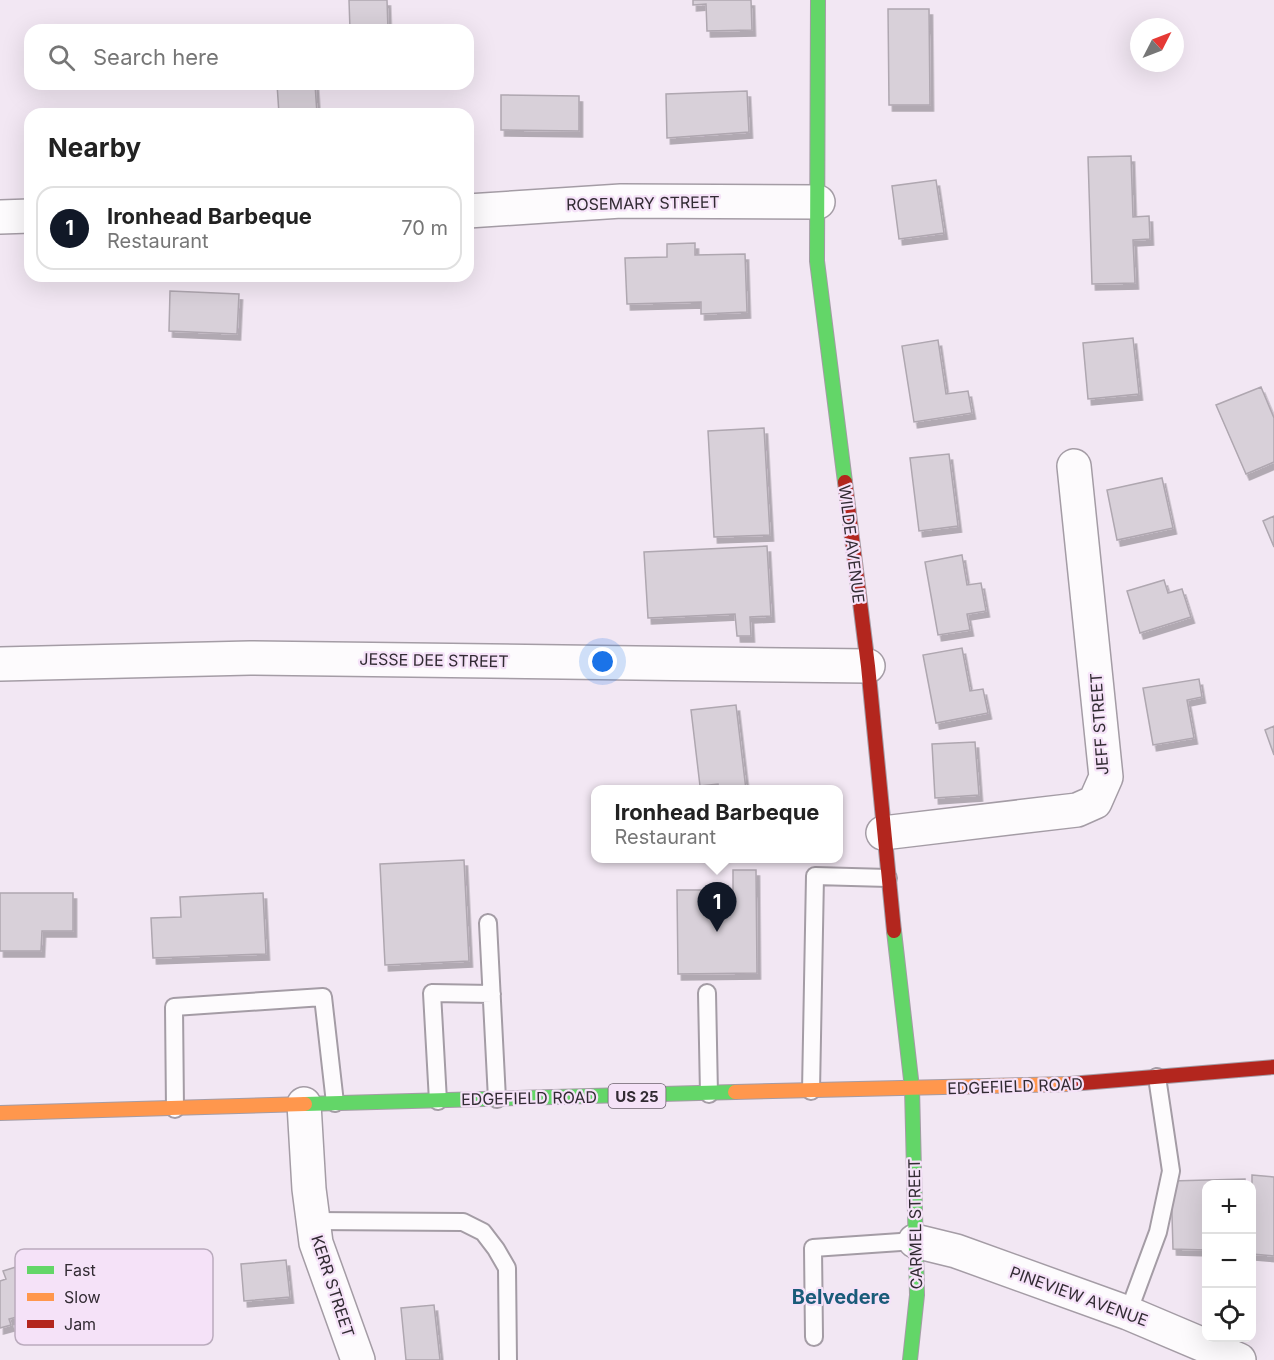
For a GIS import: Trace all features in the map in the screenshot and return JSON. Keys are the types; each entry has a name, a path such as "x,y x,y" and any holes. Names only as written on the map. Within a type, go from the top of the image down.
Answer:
{"street":[{"name":"WILDE AVENUE","path":"818,0 817,261 868,666 883,833 912,1088"},
{"name":"ROSEMARY STREET","path":"474,211 621,201 818,202"},
{"path":"0,217 24,216"},
{"name":"JEFF STREET","path":"883,833 1077,810 1095,802 1106,777 1074,466"},
{"name":"JESSE DEE STREET","path":"0,664 250,657 868,666"},
{"name":"EDGEFIELD ROAD","path":"0,1113 976,1088 1079,1084 1274,1067"},
{"name":"CARMEL STREET","path":"910,1360 917,1295 912,1088"},
{"name":"KERR STREET","path":"320,1104 309,1189 316,1243 358,1360"},
{"name":"PINEVIEW AVENUE","path":"915,1241 956,1251 1128,1313 1239,1360"}],"lane":[{"path":"811,1091 814,876 888,878"},
{"path":"488,923 497,1099"},
{"path":"438,1101 432,993 492,994"},
{"path":"708,993 709,1094"},
{"path":"175,1109 174,1007 323,997 320,1104"},
{"path":"1128,1313 1158,1232 1171,1171 1157,1077"},
{"path":"313,1221 463,1222 483,1232 507,1268 508,1360"},
{"path":"814,1337 813,1248 915,1241"}],"building":[{"path":"349,0 387,0 388,24 350,24"},
{"path":"693,0 751,0 752,30 707,31 706,4 693,5"},
{"path":"888,9 929,9 930,105 889,105"},
{"path":"277,90 315,90 317,108 279,108"},
{"path":"747,91 749,132 667,138 666,94"},
{"path":"501,95 579,96 579,131 501,130"},
{"path":"1131,156 1133,217 1149,216 1150,239 1133,240 1135,283 1092,284 1088,157"},
{"path":"936,180 944,233 899,239 892,186"},
{"path":"695,243 695,255 745,254 747,312 701,314 701,302 627,304 625,258 667,257 667,244"},
{"path":"170,291 239,294 237,334 169,331"},
{"path":"1133,338 1139,394 1088,399 1083,343"},
{"path":"938,340 946,394 968,391 972,413 914,422 902,346"},
{"path":"1261,387 1274,418 1274,462 1246,474 1216,405"},
{"path":"764,428 770,535 714,537 708,431"},
{"path":"949,454 958,526 919,531 910,458"},
{"path":"1162,478 1173,528 1117,540 1107,490"},
{"path":"1274,516 1274,547 1263,521"},
{"path":"767,546 771,616 750,617 751,636 737,636 735,614 648,618 644,552"},
{"path":"962,555 967,585 981,583 986,611 967,614 970,630 938,635 925,562"},
{"path":"1164,580 1168,593 1182,589 1191,617 1140,633 1127,591"},
{"path":"962,648 970,691 983,689 988,713 936,723 923,655"},
{"path":"1199,679 1202,697 1187,700 1194,738 1153,745 1143,688"},
{"path":"736,705 745,785 700,785 691,710"},
{"path":"1274,726 1274,755 1265,730"},
{"path":"975,742 979,795 935,798 932,744"},
{"path":"464,860 469,961 385,965 380,864"},
{"path":"733,870 756,870 757,973 678,974 677,890 733,890"},
{"path":"0,893 73,893 73,931 42,931 41,951 0,951"},
{"path":"263,893 266,954 153,958 151,918 181,917 180,897"},
{"path":"1252,1175 1274,1177 1274,1256 1256,1254 1256,1180 1252,1180"},
{"path":"1202,1180 1202,1250 1173,1249 1171,1181"},
{"path":"286,1260 290,1297 244,1301 241,1264"},
{"path":"15,1267 15,1317 9,1319 11,1325 0,1328 0,1281 6,1279 3,1271"},
{"path":"434,1305 440,1360 406,1360 401,1308"}],"traffic: fast":[{"path":"818,0 817,261 845,482"},
{"path":"894,931 912,1088 917,1295 910,1360"},
{"path":"305,1104 735,1092"}],"traffic: slow":[{"path":"735,1092 1070,1084"},
{"path":"0,1113 305,1104"}],"traffic: jam":[{"path":"845,482 868,666 894,931"},
{"path":"1070,1084 1274,1067"}],"place":[{"name":"Ironhead Barbeque","path":"717,932"}],"district":[{"name":"Belvedere","path":"841,1297"}]}
